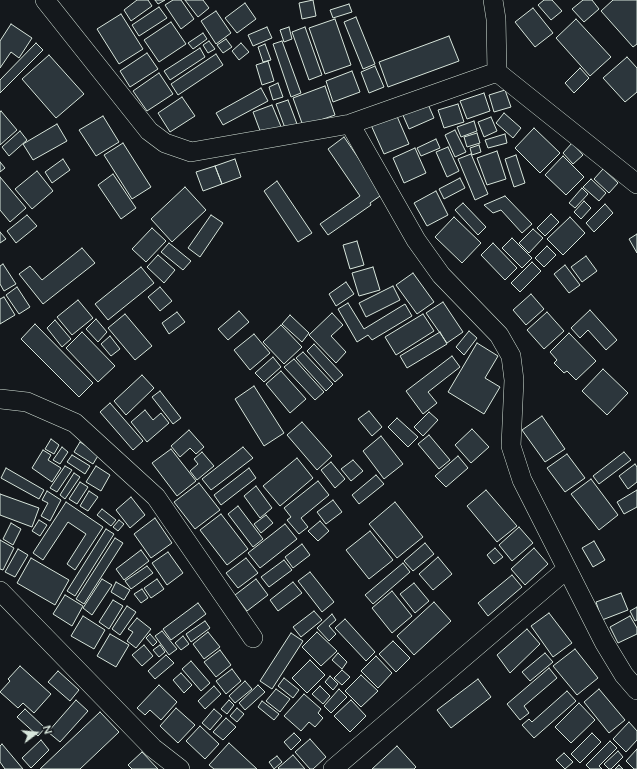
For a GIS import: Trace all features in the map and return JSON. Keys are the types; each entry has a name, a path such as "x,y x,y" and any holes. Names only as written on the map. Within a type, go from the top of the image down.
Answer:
{"street":[{"path":"45,0 149,131 166,143 191,152 350,124 497,72"},
{"path":"493,0 496,19 497,72"},
{"path":"497,72 637,184"},
{"path":"350,124 416,240 441,275 499,335 511,356 514,380 511,446 522,480 604,642 624,676 637,690"},
{"path":"0,399 27,402 75,423 156,498 254,638"},
{"path":"333,769 567,569"},
{"path":"0,591 153,748 180,769"}],"building":[{"path":"137,0 148,0 152,6 131,21 124,10"},
{"path":"155,0 165,0 158,4"},
{"path":"173,0 181,0 194,19 181,29 165,5"},
{"path":"185,0 203,0 209,8 198,17"},
{"path":"313,0 316,16 302,19 299,3"},
{"path":"544,0 552,0 562,11 551,20 538,5"},
{"path":"583,0 592,0 599,9 584,22 572,9"},
{"path":"613,0 637,0 637,44 633,47 601,11"},
{"path":"245,3 256,19 237,33 225,18"},
{"path":"349,4 352,12 333,18 330,10"},
{"path":"159,7 167,18 139,36 132,25"},
{"path":"533,8 553,33 535,47 515,22"},
{"path":"216,11 231,33 216,44 201,21"},
{"path":"121,14 143,49 119,64 97,29"},
{"path":"356,17 375,64 363,69 344,22"},
{"path":"335,19 351,65 325,74 309,28"},
{"path":"576,19 611,57 590,76 556,38"},
{"path":"171,22 186,44 159,62 144,40"},
{"path":"11,24 32,38 19,58 11,52 0,68 0,41"},
{"path":"267,27 272,38 253,46 248,35"},
{"path":"289,27 292,39 284,42 280,30"},
{"path":"305,27 322,75 309,80 292,32"},
{"path":"203,33 207,39 193,49 188,43"},
{"path":"449,36 459,61 388,87 379,62"},
{"path":"226,39 232,47 223,53 217,45"},
{"path":"209,41 215,49 208,53 203,45"},
{"path":"282,41 301,93 291,97 273,44"},
{"path":"36,43 43,50 0,93 0,80"},
{"path":"241,43 249,52 239,60 232,51"},
{"path":"265,44 271,60 263,62 258,47"},
{"path":"200,48 205,57 170,80 164,71"},
{"path":"147,53 158,69 130,87 120,71"},
{"path":"216,54 223,65 178,95 171,84"},
{"path":"49,55 84,94 56,118 22,79"},
{"path":"627,57 637,68 637,92 625,102 603,78"},
{"path":"268,61 274,81 262,85 256,65"},
{"path":"375,66 384,87 369,93 361,72"},
{"path":"580,68 589,78 574,93 565,83"},
{"path":"352,71 360,92 333,102 326,81"},
{"path":"159,73 173,94 147,111 133,91"},
{"path":"278,83 283,97 273,100 269,87"},
{"path":"325,86 335,115 303,126 293,98"},
{"path":"261,88 268,101 223,125 216,113"},
{"path":"505,90 511,107 494,112 489,95"},
{"path":"484,93 490,111 467,119 460,101"},
{"path":"182,97 195,116 170,132 158,113"},
{"path":"288,100 297,124 285,128 276,104"},
{"path":"427,102 434,118 409,129 402,113"},
{"path":"458,104 464,122 444,128 438,110"},
{"path":"272,105 282,129 262,136 253,112"},
{"path":"1,111 17,130 0,145 0,112"},
{"path":"504,113 521,128 513,138 496,123"},
{"path":"396,114 409,144 384,154 371,125"},
{"path":"103,116 119,142 96,156 79,130"},
{"path":"491,117 497,131 484,137 478,122"},
{"path":"474,121 477,131 461,137 457,127"},
{"path":"57,124 67,141 33,160 23,144"},
{"path":"534,128 560,153 540,173 515,148"},
{"path":"455,130 466,152 455,157 445,135"},
{"path":"20,131 27,140 9,156 2,147"},
{"path":"477,133 480,143 467,147 464,137"},
{"path":"505,134 507,143 488,148 485,140"},
{"path":"344,137 383,194 370,203 371,205 328,235 320,224 360,196 328,149"},
{"path":"436,139 440,148 421,156 417,148"},
{"path":"123,143 151,187 132,199 104,155"},
{"path":"572,143 583,155 573,164 563,153"},
{"path":"479,145 481,152 472,155 470,148"},
{"path":"448,147 459,171 447,177 436,152"},
{"path":"415,148 426,173 404,183 393,158"},
{"path":"497,151 506,179 487,185 477,158"},
{"path":"471,154 488,194 475,200 458,159"},
{"path":"516,155 525,183 514,187 505,159"},
{"path":"563,156 584,177 566,195 545,175"},
{"path":"63,159 70,170 52,183 45,172"},
{"path":"235,159 241,177 222,184 215,166"},
{"path":"0,162 5,168 0,172"},
{"path":"215,166 222,184 203,191 196,172"},
{"path":"603,169 618,183 609,193 594,179"},
{"path":"37,171 53,191 32,209 15,189"},
{"path":"113,174 136,208 121,219 98,185"},
{"path":"0,177 26,208 10,222 0,210"},
{"path":"460,178 465,188 444,199 439,189"},
{"path":"591,179 606,193 599,201 583,187"},
{"path":"277,181 312,233 298,242 264,191"},
{"path":"185,187 206,210 172,242 151,219"},
{"path":"582,188 588,194 575,208 569,203"},
{"path":"436,191 448,215 427,226 414,203"},
{"path":"505,196 532,224 522,233 501,210 493,213 484,205"},
{"path":"584,201 591,208 581,219 574,212"},
{"path":"463,203 486,227 478,235 455,210"},
{"path":"605,204 613,213 594,232 586,223"},
{"path":"551,214 559,222 545,236 537,228"},
{"path":"27,215 37,226 16,243 7,231"},
{"path":"211,215 223,223 200,257 188,248"},
{"path":"454,217 481,243 462,263 435,237"},
{"path":"570,217 585,233 563,255 547,239"},
{"path":"152,228 166,241 146,262 132,249"},
{"path":"533,229 543,238 529,253 519,243"},
{"path":"0,232 6,239 0,243"},
{"path":"637,234 637,253 629,239"},
{"path":"512,238 532,258 522,268 502,248"},
{"path":"357,241 364,265 350,269 343,245"},
{"path":"169,243 191,261 183,270 161,252"},
{"path":"493,243 517,268 505,280 481,255"},
{"path":"547,246 556,255 544,267 535,258"},
{"path":"82,248 95,263 43,304 19,274 30,266 42,280"},
{"path":"158,255 175,270 164,283 147,267"},
{"path":"586,256 597,271 582,282 571,267"},
{"path":"532,262 541,271 520,292 511,283"},
{"path":"3,264 16,284 4,291 0,284 0,266"},
{"path":"565,265 580,285 569,293 554,274"},
{"path":"141,267 154,283 108,320 95,304"},
{"path":"373,267 380,290 359,296 352,273"},
{"path":"413,273 434,302 417,314 396,285"},
{"path":"346,282 354,294 336,306 329,294"},
{"path":"393,286 400,300 366,317 359,303"},
{"path":"17,287 30,307 19,314 6,295"},
{"path":"160,287 172,301 160,311 148,297"},
{"path":"531,294 544,309 526,325 513,310"},
{"path":"4,297 15,315 0,324 0,299"},
{"path":"78,300 93,318 72,335 57,317"},
{"path":"443,302 463,332 447,343 426,313"},
{"path":"348,303 364,329 405,304 412,316 372,340 368,335 357,342 338,309"},
{"path":"590,310 617,340 606,350 588,330 580,338 571,328"},
{"path":"239,311 249,322 228,340 218,329"},
{"path":"177,312 185,322 169,334 162,323"},
{"path":"547,312 564,331 544,349 527,330"},
{"path":"332,313 343,325 331,336 346,352 336,363 309,335"},
{"path":"125,314 152,346 135,360 108,328"},
{"path":"423,314 434,331 396,355 385,337"},
{"path":"290,315 309,333 302,342 282,324"},
{"path":"96,319 107,332 98,342 86,329"},
{"path":"55,320 71,339 62,347 47,328"},
{"path":"35,324 93,383 79,397 21,339"},
{"path":"281,325 302,347 284,364 263,342"},
{"path":"469,331 477,338 464,355 456,347"},
{"path":"82,332 115,366 98,382 66,348"},
{"path":"440,332 447,344 407,368 400,356"},
{"path":"569,333 596,361 576,380 567,371 564,373 554,363 557,360 550,352"},
{"path":"254,334 270,353 250,370 234,350"},
{"path":"110,336 120,349 111,356 101,344"},
{"path":"477,343 498,356 485,378 500,387 484,414 448,392"},
{"path":"314,344 343,375 335,382 307,351"},
{"path":"303,352 333,384 326,391 296,358"},
{"path":"452,356 460,367 428,392 437,403 423,414 406,391"},
{"path":"273,357 281,367 264,382 255,373"},
{"path":"294,359 324,392 315,400 284,367"},
{"path":"603,369 628,393 607,415 582,391"},
{"path":"281,371 306,399 290,413 266,384"},
{"path":"142,375 154,388 126,415 114,401"},
{"path":"254,386 284,433 264,446 235,399"},
{"path":"160,391 181,418 173,424 152,397"},
{"path":"110,403 143,441 133,450 100,412"},
{"path":"145,410 153,420 161,413 169,423 147,442 131,422"},
{"path":"369,411 382,427 372,436 358,419"},
{"path":"429,412 438,420 423,436 414,427"},
{"path":"542,416 565,449 545,462 522,430"},
{"path":"397,418 418,437 408,447 388,427"},
{"path":"302,422 332,456 317,470 287,435"},
{"path":"472,429 489,447 471,463 455,445"},
{"path":"189,430 204,447 196,454 190,448 180,457 171,446"},
{"path":"429,435 450,460 439,469 418,444"},
{"path":"381,436 403,464 384,479 363,451"},
{"path":"51,439 59,445 54,454 45,449"},
{"path":"80,442 99,454 93,464 74,452"},
{"path":"62,447 68,452 60,464 53,460"},
{"path":"243,447 253,458 211,490 202,479"},
{"path":"171,449 196,481 177,496 152,463"},
{"path":"43,450 51,455 48,460 61,468 52,482 32,468"},
{"path":"202,452 214,466 197,480 190,471 198,464 194,459"},
{"path":"624,452 631,460 599,484 593,476"},
{"path":"567,454 585,478 565,492 547,468"},
{"path":"72,455 90,466 85,474 67,462"},
{"path":"458,456 468,468 446,487 435,476"},
{"path":"297,458 313,478 280,506 263,486"},
{"path":"353,460 363,471 351,481 341,469"},
{"path":"331,462 345,479 335,488 321,470"},
{"path":"635,464 637,467 637,482 628,489 619,476"},
{"path":"65,466 72,470 57,492 50,488"},
{"path":"96,466 110,475 101,491 86,482"},
{"path":"6,468 44,490 39,499 1,478"},
{"path":"249,468 256,478 221,505 214,495"},
{"path":"74,473 80,477 65,499 60,495"},
{"path":"376,475 384,484 359,504 352,495"},
{"path":"591,479 618,515 599,530 571,494"},
{"path":"318,481 329,495 301,518 308,527 299,534 287,520 291,517 284,508"},
{"path":"80,482 88,487 77,504 69,499"},
{"path":"199,483 220,510 195,529 174,502"},
{"path":"256,486 272,508 260,518 244,496"},
{"path":"486,490 517,526 497,542 467,506"},
{"path":"637,490 637,507 624,514 617,502"},
{"path":"47,491 61,500 50,521 41,516 48,503 42,500"},
{"path":"89,491 98,497 88,511 80,506"},
{"path":"0,494 39,508 32,527 0,515"},
{"path":"131,497 145,515 130,528 116,510"},
{"path":"333,500 342,512 326,524 317,512"},
{"path":"66,502 103,527 75,570 67,564 86,534 68,522 43,560 33,553"},
{"path":"395,502 423,537 397,558 369,524"},
{"path":"238,506 263,539 253,547 228,514"},
{"path":"102,509 116,520 111,526 97,515"},
{"path":"221,514 248,549 227,565 200,530"},
{"path":"266,515 273,523 261,533 254,524"},
{"path":"155,518 172,543 151,558 134,534"},
{"path":"39,520 47,525 40,536 32,531"},
{"path":"119,520 124,524 118,531 113,527"},
{"path":"320,521 329,531 318,541 308,531"},
{"path":"11,523 21,529 13,545 3,539"},
{"path":"285,524 297,539 260,568 248,553"},
{"path":"519,527 533,543 512,561 499,545"},
{"path":"106,529 114,534 75,596 67,591"},
{"path":"370,531 393,560 369,579 346,550"},
{"path":"115,538 123,543 84,604 76,599"},
{"path":"0,540 14,548 3,570 0,569"},
{"path":"594,541 605,560 593,567 582,548"},
{"path":"425,543 434,554 413,571 404,561"},
{"path":"302,544 310,555 293,568 285,557"},
{"path":"495,548 503,557 494,564 487,555"},
{"path":"534,548 548,564 525,585 511,569"},
{"path":"18,549 28,555 15,577 5,572"},
{"path":"141,550 149,561 124,580 116,569"},
{"path":"168,552 183,573 167,585 152,563"},
{"path":"438,557 452,574 433,590 419,574"},
{"path":"31,558 69,580 55,605 17,583"},
{"path":"246,558 258,573 238,588 226,573"},
{"path":"284,560 292,570 269,587 261,577"},
{"path":"403,563 410,572 373,604 365,595"},
{"path":"147,566 153,573 131,589 125,581"},
{"path":"310,572 334,602 322,612 298,581"},
{"path":"512,575 522,587 488,616 478,603"},
{"path":"102,579 112,585 92,615 83,608"},
{"path":"157,579 164,589 151,598 144,588"},
{"path":"256,579 268,595 247,611 235,595"},
{"path":"116,582 130,590 124,600 111,592"},
{"path":"293,582 302,593 278,611 270,600"},
{"path":"414,583 429,601 415,613 400,594"},
{"path":"142,589 148,598 141,603 134,594"},
{"path":"392,591 412,616 392,633 372,608"},
{"path":"621,593 628,610 602,620 596,602"},
{"path":"65,595 83,606 72,626 53,614"},
{"path":"113,600 123,606 109,629 99,622"},
{"path":"434,602 451,621 414,655 397,636"},
{"path":"198,603 206,614 171,640 163,629"},
{"path":"127,606 136,612 120,635 112,629"},
{"path":"637,607 637,620 635,621 630,611"},
{"path":"314,611 322,620 301,637 293,627"},
{"path":"549,613 572,643 553,657 531,626"},
{"path":"332,614 336,620 329,626 336,634 329,641 317,628"},
{"path":"83,616 105,630 94,649 71,636"},
{"path":"630,616 637,628 637,634 618,643 610,627"},
{"path":"137,618 151,629 136,648 127,641 133,632 128,629"},
{"path":"345,619 375,652 366,661 335,628"},
{"path":"205,621 210,628 191,642 186,634"},
{"path":"527,629 540,644 510,673 497,655"},
{"path":"162,631 177,649 169,655 155,636"},
{"path":"208,632 220,647 204,659 193,644"},
{"path":"317,632 337,651 321,666 302,647"},
{"path":"291,633 303,641 272,689 260,681"},
{"path":"110,634 129,645 116,667 97,656"},
{"path":"150,634 157,642 153,646 146,638"},
{"path":"183,636 189,644 181,650 175,643"},
{"path":"393,641 410,658 396,672 379,654"},
{"path":"144,645 153,656 142,666 132,655"},
{"path":"160,645 165,652 159,657 153,650"},
{"path":"575,649 598,678 577,695 553,666"},
{"path":"220,650 231,665 216,677 204,662"},
{"path":"338,653 347,662 342,669 332,660"},
{"path":"545,653 553,662 530,681 522,672"},
{"path":"166,655 174,663 155,679 148,671"},
{"path":"376,656 392,673 378,688 361,671"},
{"path":"310,660 325,675 307,693 292,678"},
{"path":"191,661 210,683 201,691 182,669"},
{"path":"20,666 51,694 34,713 23,703 18,708 0,692 10,681 8,679"},
{"path":"549,668 557,678 524,706 529,713 520,720 507,704"},
{"path":"232,669 241,681 226,694 216,681"},
{"path":"342,670 350,677 342,685 334,678"},
{"path":"58,671 79,690 70,701 48,682"},
{"path":"181,673 192,685 184,693 173,680"},
{"path":"361,675 378,691 361,707 345,691"},
{"path":"330,676 338,684 333,690 325,682"},
{"path":"284,678 299,690 293,698 278,686"},
{"path":"478,679 491,697 451,728 437,710"},
{"path":"245,681 252,689 235,703 229,696"},
{"path":"159,685 177,702 161,720 150,710 145,715 137,708"},
{"path":"258,685 265,692 245,710 239,703"},
{"path":"214,686 221,694 205,709 198,701"},
{"path":"320,686 330,696 323,704 312,694"},
{"path":"276,689 290,699 280,712 266,701"},
{"path":"339,689 347,697 331,713 324,706"},
{"path":"599,689 625,720 609,733 584,702"},
{"path":"567,691 576,701 534,738 522,725 529,719 532,722"},
{"path":"304,694 321,709 318,713 323,718 315,727 309,722 301,731 284,716"},
{"path":"76,700 88,711 60,742 48,732"},
{"path":"229,700 234,705 227,714 221,709"},
{"path":"351,700 366,716 350,732 334,716"},
{"path":"262,701 279,714 274,720 258,707"},
{"path":"579,703 595,720 571,743 555,727"},
{"path":"176,708 195,725 178,743 160,726"},
{"path":"237,708 244,714 237,722 230,716"},
{"path":"25,709 45,728 38,736 17,717"},
{"path":"214,709 222,716 210,730 202,723"},
{"path":"100,712 119,732 80,769 40,769"},
{"path":"226,718 236,727 223,740 213,732"},
{"path":"629,722 637,731 637,740 626,752 613,739"},
{"path":"200,726 219,744 205,759 186,741"},
{"path":"294,733 301,740 291,750 284,742"},
{"path":"592,733 601,742 580,763 571,754"},
{"path":"310,739 326,757 313,769 310,769 295,752"},
{"path":"41,740 49,750 31,768 22,758"},
{"path":"610,741 617,748 599,766 602,769 590,769 586,765"},
{"path":"229,743 257,769 214,769 209,765"},
{"path":"2,744 23,769 5,769 0,762 0,746"},
{"path":"397,746 416,767 414,769 372,769"},
{"path":"637,749 637,769 634,769 626,761"},
{"path":"618,751 623,757 611,769 609,769 604,764"},
{"path":"142,752 158,769 132,769 128,765"},
{"path":"564,753 573,762 565,769 556,760"},
{"path":"293,755 305,769 278,768"},
{"path":"277,756 282,762 274,769 269,762"},
{"path":"619,765 623,769 615,769"}]}
